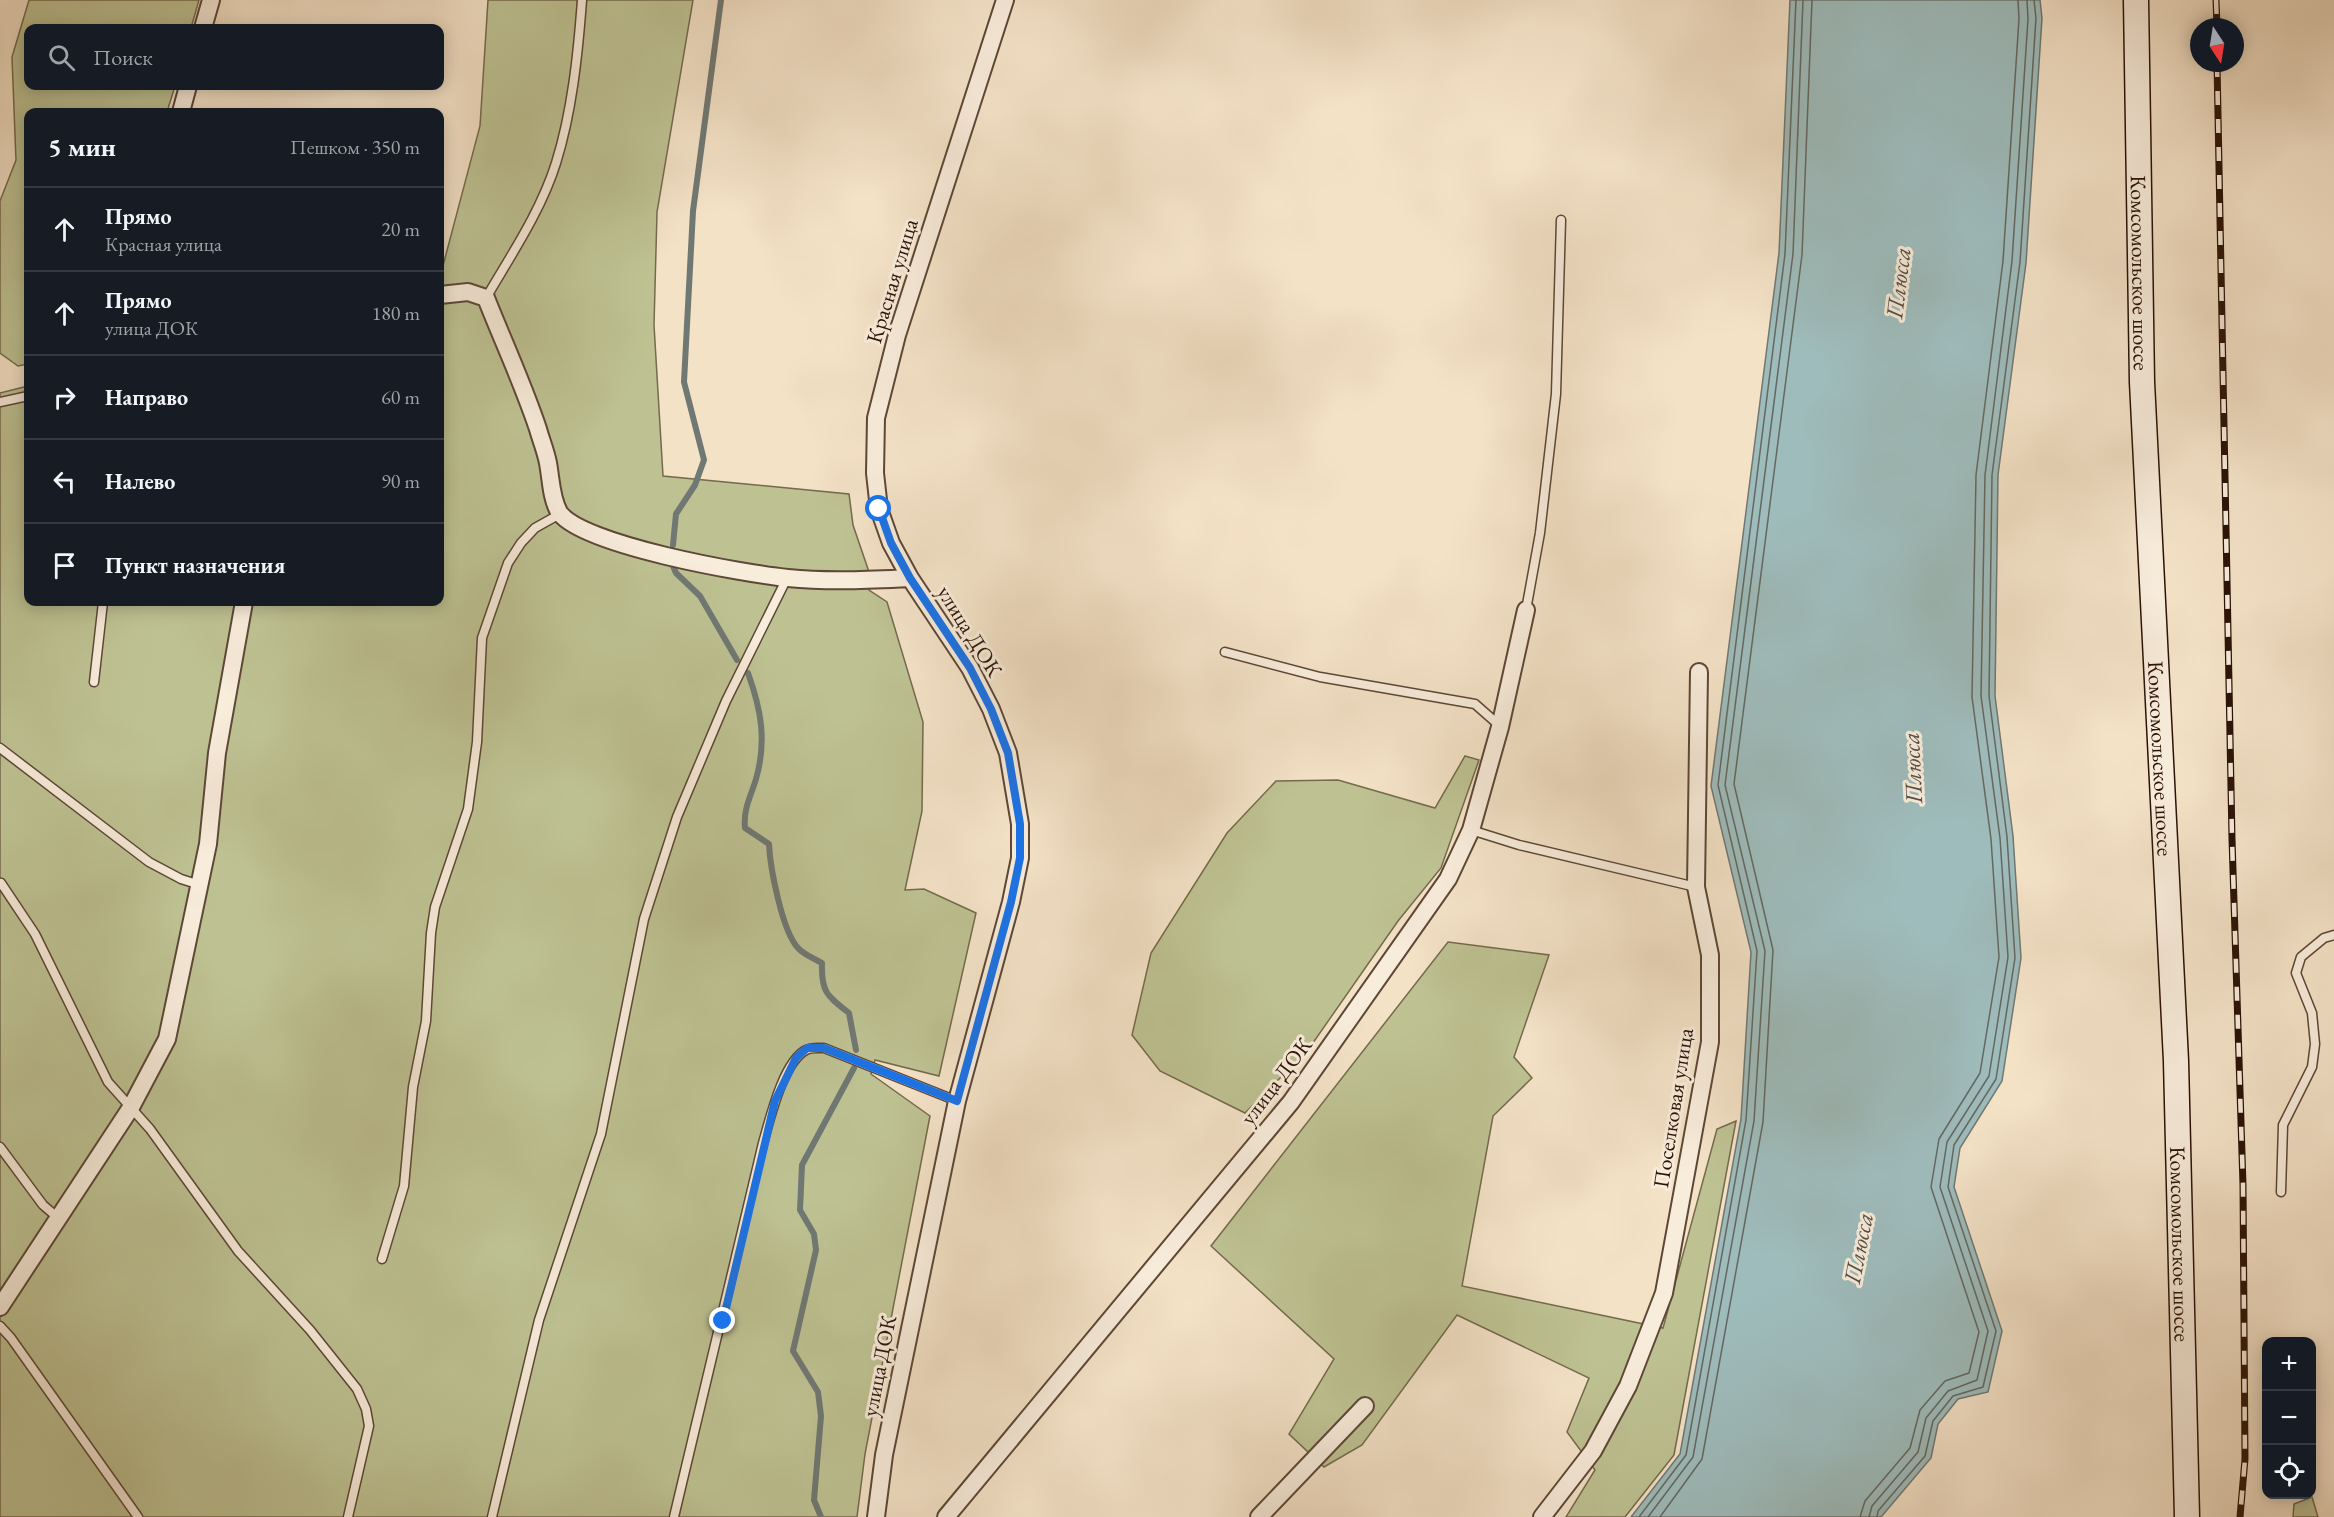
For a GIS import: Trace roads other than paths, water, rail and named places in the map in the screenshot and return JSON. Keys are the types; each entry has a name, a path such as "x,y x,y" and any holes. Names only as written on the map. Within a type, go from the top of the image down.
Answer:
{"main road":[{"name":"Комсомольское шоссе","path":"2136,0 2142,382 2176,1061 2187,1517"}],"street":[{"path":"204,24 211,0"},
{"name":"Красная улица","path":"910,578 891,543 879,509 875,473 876,418 897,335 1005,0"},
{"path":"182,108 187,90"},
{"path":"444,295 468,292 486,298 537,426 560,514 582,528 629,547 787,578 910,578"},
{"name":"улица ДОК","path":"876,1517 884,1455 957,1101 1011,902 1020,858 1020,824 1008,753 991,709 970,668 910,578"},
{"path":"0,1307 130,1109 167,1039 208,844 218,753 243,606"},
{"name":"улица ДОК","path":"946,1517 1291,1102 1448,879 1471,830 1500,727 1526,610"},
{"name":"Поселковая улица","path":"1542,1517 1593,1451 1628,1386 1664,1293 1710,1042 1710,955 1696,887 1699,672"},
{"path":"1259,1517 1365,1406"}],"lane":[{"path":"486,298 535,214 556,164 570,100 582,0"},
{"path":"1526,610 1540,533 1556,394 1562,220"},
{"path":"0,402 24,397"},
{"path":"382,1259 404,1186 413,1087 426,1021 431,933 435,907 468,809 477,742 482,638 508,563 521,543 535,528 560,514"},
{"path":"492,1517 539,1320 601,1134 644,919 677,817 736,679 787,578"},
{"path":"94,682 103,606"},
{"path":"1226,652 1320,677 1475,704 1500,727"},
{"path":"0,748 149,862 181,879 200,885"},
{"path":"1471,830 1519,845 1696,887"},
{"path":"1,883 35,934 108,1082 150,1129 238,1251 310,1330 357,1389 366,1409 369,1426 348,1517"},
{"path":"2281,1192 2283,1125 2312,1067 2315,1044 2312,1013 2296,973 2301,957 2324,938 2334,935"},
{"path":"674,1517 775,1101 796,1058 807,1048 824,1048 957,1101"},
{"path":"0,1147 43,1205 57,1218"},
{"path":"0,1326 11,1338 138,1517"}],"water":[{"name":"Плюсса","path":"1790,0 2040,0 2042,18 2026,263 1998,475 1995,696 2013,836 2021,958 2002,1081 1960,1148 1954,1187 2002,1331 1988,1392 1958,1399 1938,1424 1931,1458 1881,1517 1631,1517 1680,1454 1741,1119 1751,952 1711,786 1779,253"}],"waterway":[{"path":"673,545 676,514 695,485 704,460 684,382 693,211 721,0"},
{"path":"673,566 676,573 700,596 737,660"},
{"path":"748,673 759,712 762,738 756,779 746,809 745,828 769,844 774,883 792,940 800,950 822,963 824,987 835,1002 849,1013 856,1050"},
{"path":"821,1517 814,1500 821,1416 818,1392 793,1351 816,1250 814,1234 800,1210 802,1165 854,1068"}],"railway":[{"path":"2216,0 2217,18"},
{"path":"2217,72 2232,839 2243,1185 2245,1459 2240,1517"}]}
